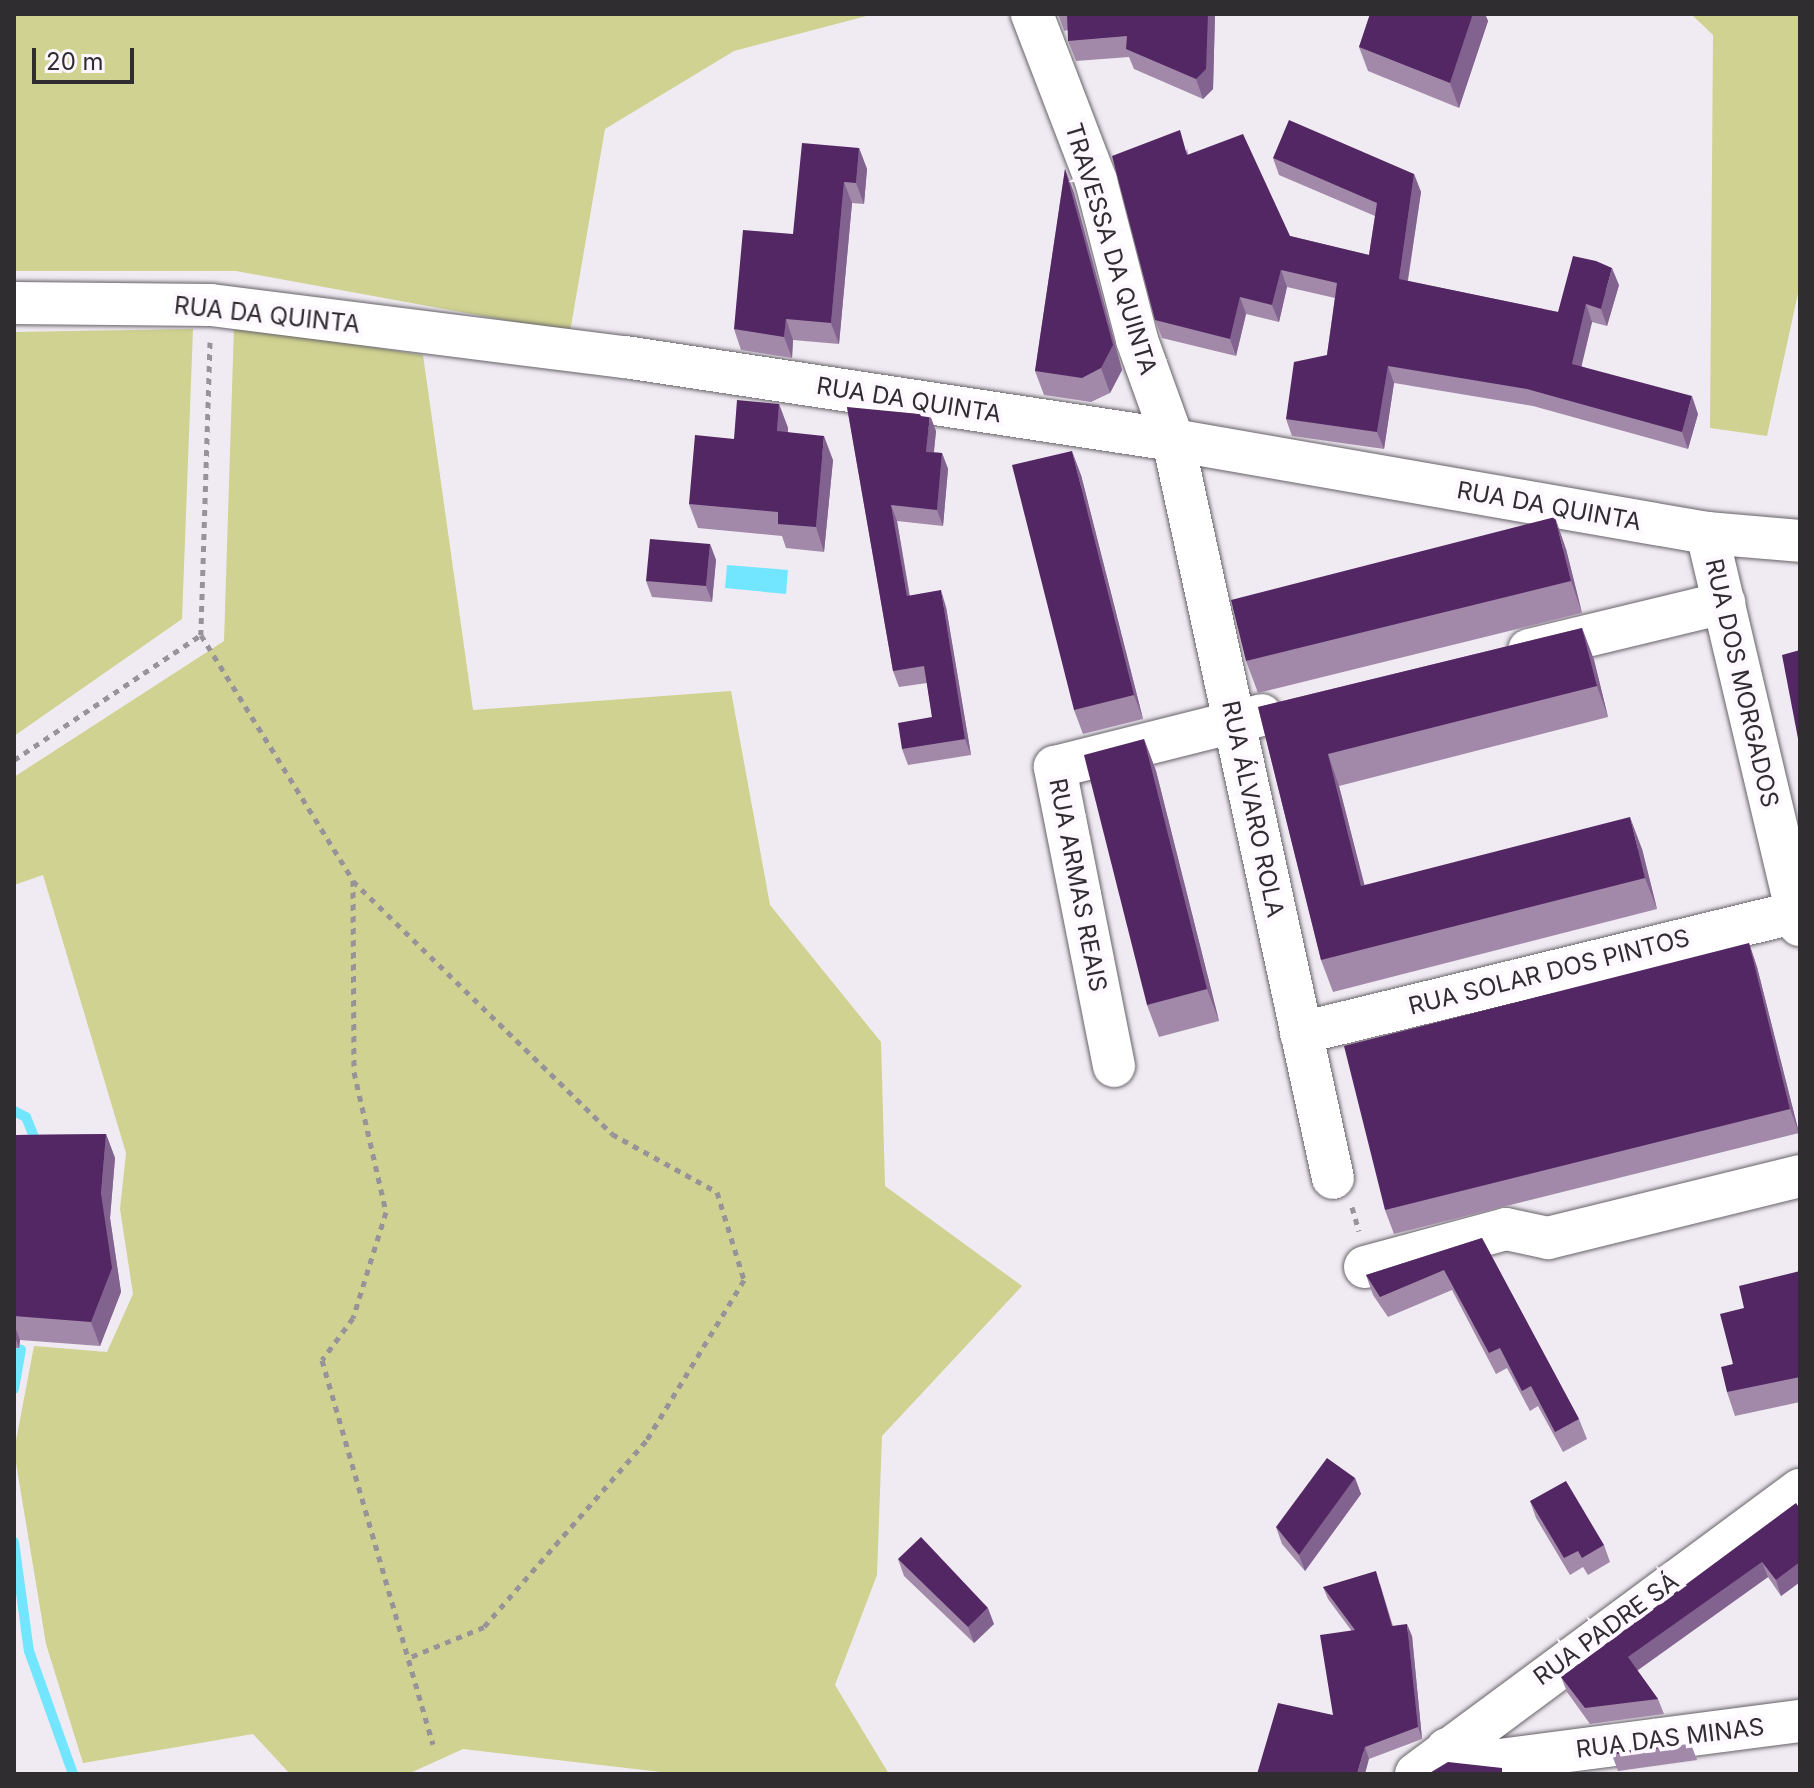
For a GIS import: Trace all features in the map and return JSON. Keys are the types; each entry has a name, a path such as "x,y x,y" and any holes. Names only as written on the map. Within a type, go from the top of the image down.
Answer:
{"street":[{"name":"TRAVESSA DA QUINTA","path":"1032,14 1096,181 1137,340 1173,440"},
{"name":"RUA DA QUINTA","path":"14,303 211,305 625,357 1173,440 1707,533 1800,541"},
{"name":"RUA ÁLVARO ROLA","path":"1173,440 1333,1178"},
{"name":"RUA DOS MORGADOS","path":"1707,533 1798,919"},
{"path":"1494,659 1724,603"},
{"name":"RUA ARMAS REAIS","path":"1114,1066 1055,767 1295,707"},
{"name":"RUA SOLAR DOS PINTOS","path":"1301,1033 1798,919"},
{"path":"1365,1267 1506,1229 1548,1238 1800,1176"},
{"name":"RUA PADRE SÁ","path":"1431,1762 1800,1490"},
{"name":"RUA DAS MINAS","path":"1431,1762 1484,1762 1800,1721"}],"path":[{"path":"211,305 201,635 353,880 612,1134 717,1192 744,1280 646,1441 484,1627 408,1658"},
{"path":"14,760 201,635"},
{"path":"353,880 354,1072 386,1212 353,1318 322,1360 433,1744"},
{"path":"1333,1178 1356,1213 1365,1267"}],"green space":[{"path":"14,14 874,14 734,51 605,129 570,332 236,271 14,271"},
{"path":"1691,14 1800,14 1800,284 1767,436 1710,428 1713,35"},
{"path":"234,326 423,355 473,710 731,691 770,905 881,1042 885,1186 1022,1286 882,1436 877,1575 835,1685 889,1774 678,1774 463,1749 408,1774 290,1774 253,1734 83,1763 46,1644 14,1451 34,1346 107,1352 133,1294 120,1209 126,1153 43,875 14,885 14,777 224,641"},
{"path":"193,329 182,619 14,736 14,332"}],"water":[{"path":"727,565 788,570 786,594 725,588"}],"building":[{"path":"1067,14 1208,14 1206,69 1196,79 1126,49 1127,36 1068,41"},
{"path":"1370,14 1473,14 1450,83 1359,47"},
{"path":"1289,120 1414,174 1399,279 1558,312 1573,256 1612,268 1601,309 1586,304 1572,364 1692,396 1682,432 1527,389 1388,366 1377,432 1286,419 1294,362 1327,355 1337,283 1281,270 1272,305 1240,297 1230,339 1155,320 1112,156 1180,130 1187,155 1243,134 1290,236 1369,255 1377,203 1273,158"},
{"path":"802,143 859,148 856,183 844,182 831,323 786,319 784,337 734,329 743,230 793,234"},
{"path":"1065,169 1113,345 1101,368 1082,378 1035,371"},
{"path":"737,400 779,404 777,431 824,436 816,527 778,524 778,512 689,504 695,435 734,439"},
{"path":"847,407 930,415 926,452 942,453 937,510 891,505 907,596 941,590 965,739 902,749 898,723 932,717 924,666 893,671"},
{"path":"1072,451 1134,695 1074,710 1012,465"},
{"path":"1555,517 1571,581 1246,661 1231,600"},
{"path":"650,539 710,544 706,586 646,581"},
{"path":"1582,628 1597,686 1328,754 1361,886 1630,817 1645,878 1321,960 1258,707"},
{"path":"1800,650 1800,749 1782,655"},
{"path":"1144,739 1207,989 1147,1005 1084,755"},
{"path":"1749,943 1790,1109 1385,1210 1344,1046"},
{"path":"106,1134 101,1194 112,1268 91,1322 14,1316 14,1135"},
{"path":"1482,1238 1579,1419 1555,1432 1531,1386 1522,1391 1500,1348 1489,1353 1444,1270 1380,1297 1366,1275"},
{"path":"1800,1271 1800,1377 1727,1392 1721,1367 1733,1364 1720,1314 1744,1308 1739,1286"},
{"path":"1327,1458 1355,1478 1299,1555 1276,1527"},
{"path":"1566,1481 1604,1545 1582,1558 1578,1551 1564,1558 1530,1501"},
{"path":"1796,1503 1800,1509 1800,1562 1776,1580 1762,1562 1628,1657 1658,1699 1585,1708 1561,1677"},
{"path":"921,1537 988,1608 968,1627 898,1559"},
{"path":"1376,1571 1392,1626 1407,1624 1418,1727 1365,1747 1357,1774 1257,1774 1278,1703 1333,1715 1320,1635 1355,1630 1323,1587"},
{"path":"1691,1744 1612,1755 1612,1752"},
{"path":"1448,1762 1502,1768 1502,1774 1428,1774"}],"waterway":[{"path":"14,1111 26,1117 38,1147"},
{"path":"14,1389 21,1350"},
{"path":"14,1542 29,1651 73,1774"}]}
